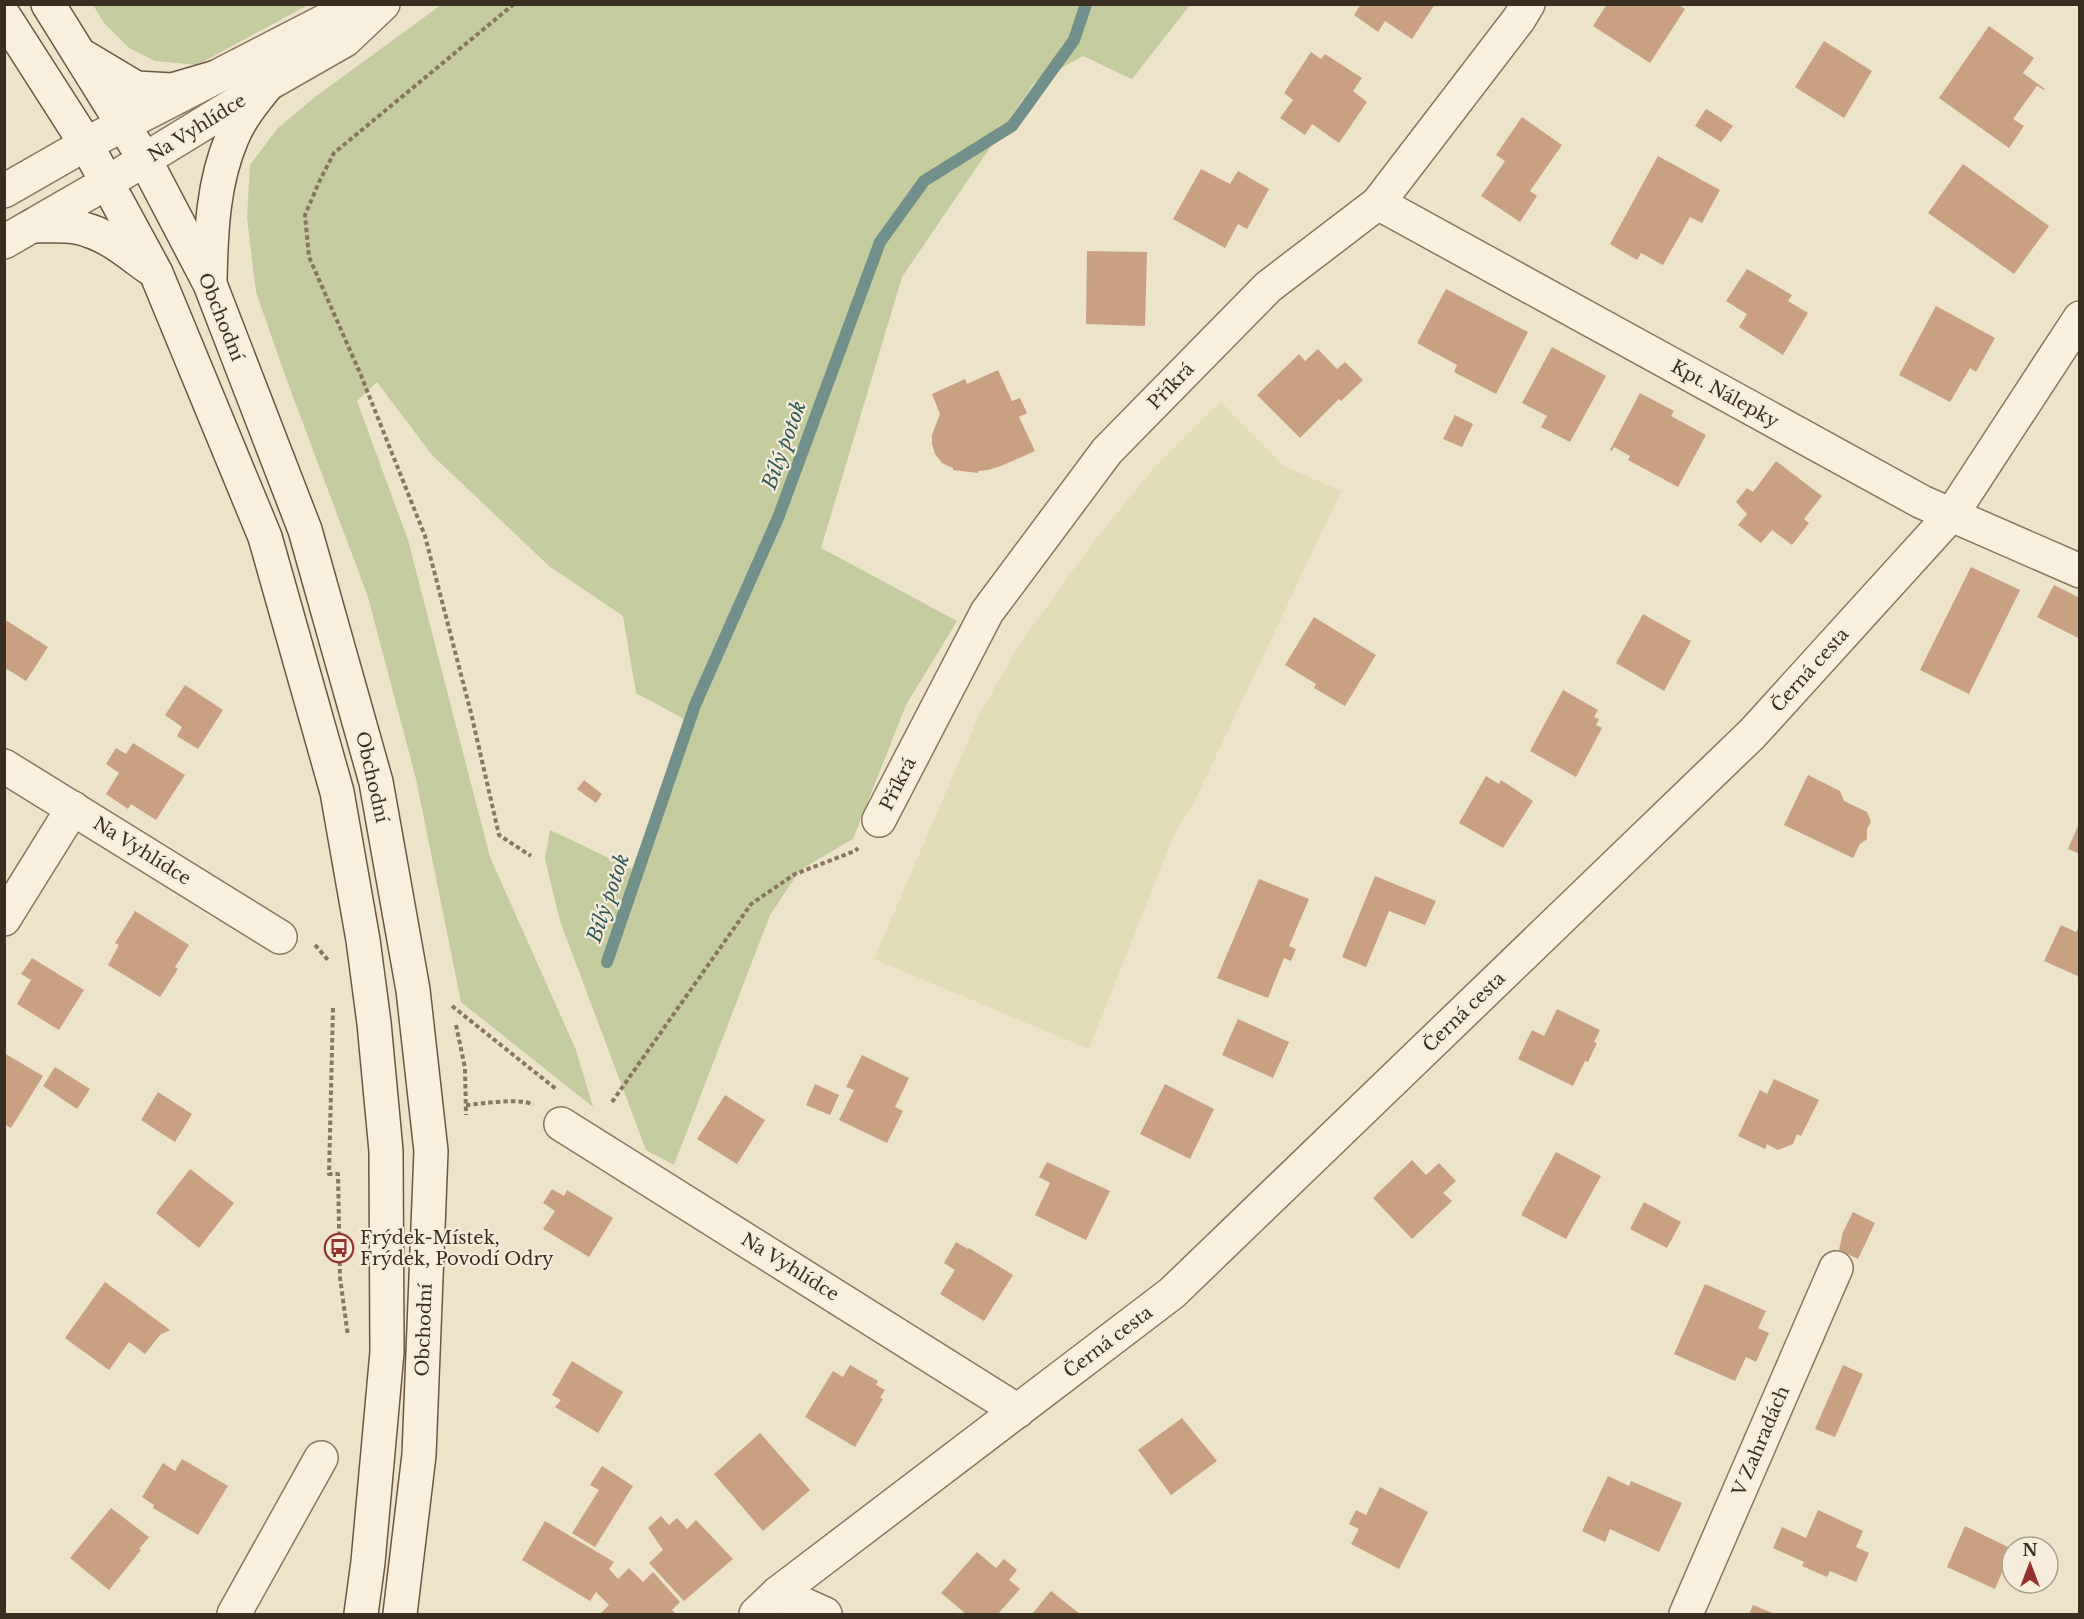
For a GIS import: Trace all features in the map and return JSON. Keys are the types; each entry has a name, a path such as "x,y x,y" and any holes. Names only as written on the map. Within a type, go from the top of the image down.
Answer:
{"street":[{"name":"Obchodní","path":"48,4 145,160 210,284 305,530 376,782 413,990 431,1151 419,1455 400,1614"},
{"name":"Na Vyhlídce","path":"4,191 86,144 325,21 374,4"},
{"name":"Na Vyhlídce","path":"4,242 345,40 383,4"},
{"name":"Příkrá","path":"879,820 987,612 1107,451 1268,287 1378,203 1519,20 1528,4"},
{"name":"Obchodní","path":"4,16 86,144 156,273 265,537 337,792 363,940 374,1023 386,1151 387,1352 361,1614"},
{"path":"80,55 136,88 172,90 213,78"},
{"path":"210,284 211,227 219,179 232,138 249,107 268,84"},
{"name":"Kpt. Nálepky","path":"1378,203 1922,502 2079,572"},
{"path":"33,226 63,226 90,231 118,246 156,273"},
{"name":"Černá cesta","path":"767,1604 1181,1285 1752,734 1952,514 2079,318"},
{"name":"Na Vyhlídce","path":"4,766 295,939"},
{"path":"4,919 73,808"},
{"name":"Na Vyhlídce","path":"561,1109 1018,1411"},
{"name":"V Zahradách","path":"1686,1614 1836,1268"},
{"path":"234,1614 321,1458"},
{"path":"767,1604 825,1614"}],"path":[{"path":"514,4 333,153 305,215 309,257 360,373 425,537 471,713 499,835 531,856"},
{"path":"612,1101 751,904 795,874 855,851 879,820"},
{"path":"295,939 318,948 330,966"},
{"path":"333,999 329,1174 338,1174 340,1278 348,1337"},
{"path":"467,1126 465,1068 452,1005 561,1109"},
{"path":"466,1105 529,1102"}],"shaded area":[{"path":"1221,402 1282,465 1341,491 1197,796 1173,837 1089,1049 874,959 980,713 1022,641 1095,540 1153,469"}],"green space":[{"path":"93,5 308,5 197,65 155,61 129,48 104,23"},
{"path":"441,5 1190,5 1132,79 1083,56 1034,83 902,277 821,548 957,621 906,705 853,839 800,870 770,915 674,1165 646,1150 560,921 545,859 550,830 632,869 686,720 636,693 623,616 549,566 432,455 377,382 357,401 408,540 490,857 576,1050 593,1107 461,1002 416,779 368,597 256,292 247,218 250,165 277,129 315,97"}],"building":[{"path":"1361,4 1435,4 1412,39 1385,21 1378,32 1354,15"},
{"path":"1607,4 1677,4 1685,9 1650,63 1593,26"},
{"path":"1989,26 2034,58 2023,73 2045,89 2037,86 2013,119 2024,126 2009,148 1939,98"},
{"path":"1824,41 1872,71 1844,118 1795,87"},
{"path":"1311,52 1321,59 1325,54 1362,78 1353,91 1367,102 1339,143 1312,124 1305,135 1280,118 1293,100 1284,93"},
{"path":"1706,109 1733,126 1721,142 1695,126"},
{"path":"1522,117 1562,145 1530,191 1537,196 1520,222 1481,196 1505,161 1496,155"},
{"path":"1658,156 1720,190 1702,223 1690,217 1663,265 1641,253 1637,260 1610,244"},
{"path":"1963,164 2049,226 2014,274 1928,213"},
{"path":"1201,169 1230,184 1238,171 1269,189 1247,229 1238,224 1225,248 1173,219"},
{"path":"1087,251 1147,252 1145,326 1086,324"},
{"path":"1747,269 1792,295 1788,301 1808,313 1783,355 1739,327 1747,314 1726,301"},
{"path":"1446,289 1528,332 1496,394 1454,372 1457,365 1417,343"},
{"path":"1936,306 1995,338 1976,372 1970,368 1950,402 1899,375"},
{"path":"1552,347 1606,376 1570,442 1541,427 1547,416 1522,403"},
{"path":"1318,349 1337,369 1345,362 1363,380 1341,401 1339,399 1300,438 1257,395 1299,354 1305,361"},
{"path":"998,370 1012,401 1020,398 1027,413 1019,417 1035,451 1001,466 978,471 978,473 953,470 942,463 935,454 932,444 932,435 940,414 932,394 965,379 967,384"},
{"path":"1640,393 1674,411 1671,416 1706,435 1678,487 1628,460 1630,456 1614,447 1612,451 1610,450"},
{"path":"1455,415 1473,424 1462,447 1443,439"},
{"path":"1776,461 1822,496 1804,519 1809,523 1792,545 1772,530 1761,543 1738,525 1747,514 1736,502 1747,488 1753,492"},
{"path":"1971,567 2020,590 1969,694 1920,670"},
{"path":"2054,585 2080,598 2080,639 2037,617"},
{"path":"1643,614 1691,641 1664,691 1616,663"},
{"path":"1314,617 1376,655 1345,706 1314,688 1316,684 1285,665"},
{"path":"4,619 48,647 26,681 7,669 4,673"},
{"path":"185,685 223,710 198,749 177,736 182,727 165,715"},
{"path":"1563,690 1598,710 1594,717 1599,719 1596,725 1602,728 1576,777 1530,751"},
{"path":"133,743 185,775 156,820 131,804 128,809 106,794 119,773 106,764 116,748 126,754"},
{"path":"1808,775 1840,791 1844,801 1867,812 1871,822 1867,829 1867,839 1860,844 1853,858 1784,825"},
{"path":"1486,776 1499,784 1501,780 1533,801 1503,848 1459,823"},
{"path":"584,780 602,794 596,803 577,789"},
{"path":"2080,821 2080,854 2068,849"},
{"path":"1375,876 1436,901 1425,925 1389,911 1366,967 1342,957"},
{"path":"1259,879 1309,899 1289,946 1296,949 1291,961 1284,958 1268,998 1217,978"},
{"path":"135,911 189,945 175,967 178,969 160,997 108,965 119,945 115,943"},
{"path":"2080,924 2080,977 2044,961 2061,925 2076,932"},
{"path":"32,958 84,990 59,1030 17,1004 31,980 21,974"},
{"path":"1557,1009 1600,1030 1588,1062 1585,1061 1573,1086 1518,1059 1532,1030 1544,1036"},
{"path":"1238,1019 1289,1042 1273,1078 1222,1055"},
{"path":"4,1053 43,1076 11,1128 4,1124"},
{"path":"862,1055 909,1078 895,1107 903,1111 887,1143 839,1120 854,1090 846,1087"},
{"path":"55,1067 90,1089 77,1109 43,1086"},
{"path":"1774,1079 1819,1100 1801,1136 1797,1134 1793,1144 1778,1150 1767,1144 1765,1149 1738,1136 1760,1090 1767,1094"},
{"path":"815,1084 839,1095 830,1115 806,1105"},
{"path":"1165,1084 1214,1109 1190,1159 1140,1134"},
{"path":"158,1092 192,1114 175,1142 141,1120"},
{"path":"725,1095 765,1120 737,1164 697,1139"},
{"path":"1556,1152 1601,1176 1566,1239 1521,1215"},
{"path":"1412,1160 1426,1175 1439,1163 1456,1181 1443,1193 1452,1201 1412,1239 1373,1198"},
{"path":"1047,1162 1110,1191 1086,1240 1035,1215 1050,1183 1039,1177"},
{"path":"190,1169 234,1203 199,1248 156,1213"},
{"path":"552,1189 564,1196 567,1190 613,1218 589,1257 543,1229 555,1211 543,1203"},
{"path":"1644,1202 1681,1222 1667,1248 1630,1229"},
{"path":"1853,1212 1875,1223 1858,1259 1839,1250 1843,1232"},
{"path":"956,1242 1013,1275 984,1321 940,1294 955,1270 944,1263"},
{"path":"105,1282 170,1330 160,1335 145,1354 129,1342 109,1370 65,1338"},
{"path":"1705,1284 1766,1311 1758,1328 1769,1333 1756,1362 1746,1357 1735,1381 1674,1354"},
{"path":"572,1361 623,1392 598,1433 555,1407 561,1400 552,1395"},
{"path":"850,1365 878,1381 876,1385 885,1390 880,1398 883,1399 855,1447 805,1417 833,1371 843,1377"},
{"path":"1843,1365 1863,1374 1835,1437 1815,1429"},
{"path":"1182,1418 1217,1461 1171,1495 1138,1450"},
{"path":"760,1433 810,1490 763,1531 714,1474"},
{"path":"182,1459 228,1486 198,1535 153,1508 154,1505 142,1497 163,1463 175,1471"},
{"path":"602,1466 633,1486 595,1547 572,1533 599,1490 590,1485"},
{"path":"1608,1476 1629,1486 1631,1481 1682,1503 1659,1552 1610,1529 1605,1542 1582,1531"},
{"path":"1380,1487 1428,1512 1399,1569 1351,1544 1359,1529 1349,1524 1356,1510 1366,1515"},
{"path":"111,1508 149,1537 109,1590 70,1558"},
{"path":"1818,1510 1863,1531 1856,1547 1869,1553 1856,1582 1830,1571 1827,1577 1802,1566 1804,1562 1773,1548 1782,1527 1806,1538"},
{"path":"661,1516 669,1525 677,1518 687,1529 696,1520 733,1559 684,1601 649,1563 663,1550 648,1528"},
{"path":"545,1521 614,1562 609,1569 618,1579 629,1568 643,1582 653,1572 680,1602 672,1610 675,1613 603,1614 601,1613 609,1605 596,1592 590,1601 522,1560"},
{"path":"1965,1526 2000,1543 2000,1577 1995,1589 1947,1567"},
{"path":"977,1552 996,1568 1004,1559 1017,1570 1009,1580 1020,1589 998,1614 966,1614 941,1593"},
{"path":"1051,1591 1080,1614 1032,1614"},
{"path":"1753,1605 1775,1614 1749,1614"}],"waterway":[{"name":"Bílý potok","path":"607,962 695,705 778,518 880,242 924,181 1012,126 1074,40 1086,4"}],"place":[{"name":"Frýdek-Místek, Frýdek, Povodí Odry","path":"339,1248"}]}
